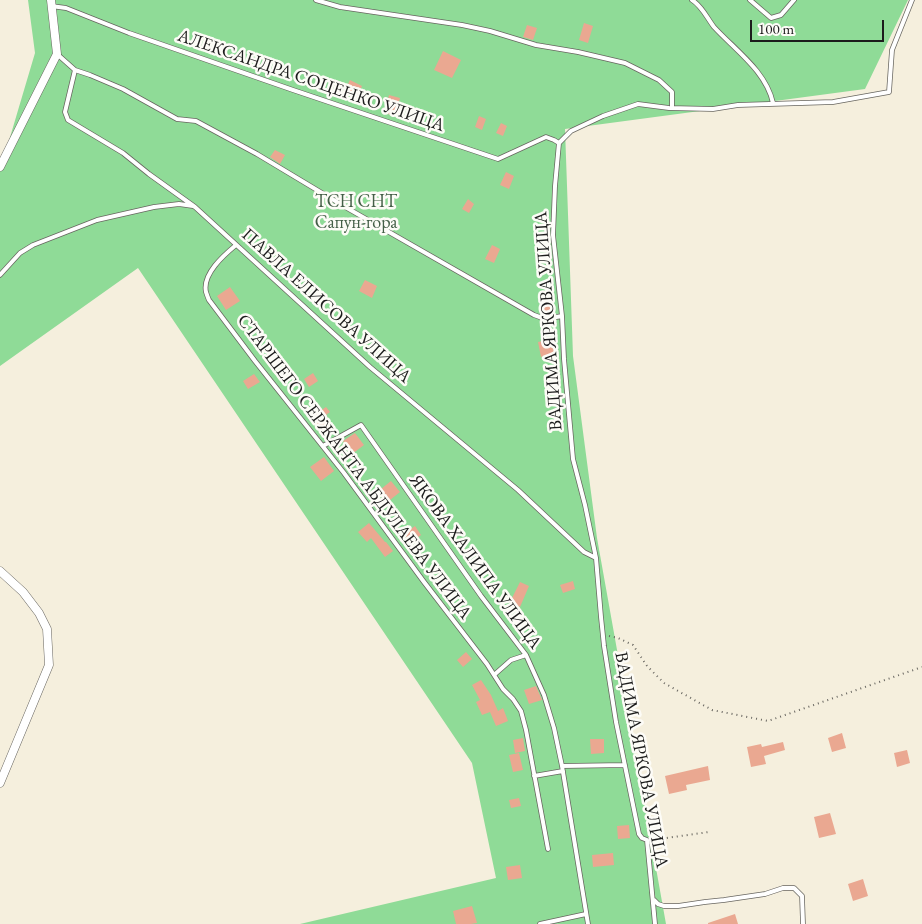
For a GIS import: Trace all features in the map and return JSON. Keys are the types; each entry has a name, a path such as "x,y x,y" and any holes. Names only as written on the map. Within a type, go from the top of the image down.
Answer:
{"street":[{"path":"0,167 57,54 51,3"},
{"path":"0,571 23,592 39,613 47,629 49,666 0,783"}],"lane":[{"path":"316,0 340,7 462,25 490,31 536,45 625,63 659,80 672,92 672,108"},
{"path":"692,0 697,3 714,26 763,79 772,96 773,103"},
{"path":"750,0 771,18 781,15 794,0"},
{"path":"559,143 572,131 603,116 638,104 672,108 713,109 738,105 833,102 889,92 892,50 912,0"},
{"name":"АЛЕКСАНДРА СОЦЕНКО УЛИЦА","path":"51,3 275,84 498,159 546,137 559,143"},
{"path":"57,54 75,70 90,74 123,89 177,119 196,121 257,154 534,315 546,320 562,316"},
{"name":"ПАВЛА ЕЛИСОВА УЛИЦА","path":"75,70 64,112 68,120 123,153 195,206 370,367 518,490 584,552 596,558"},
{"name":"ВАДИМА ЯРКОВА УЛИЦА","path":"559,143 553,235 562,316 573,459 585,504 596,558 603,634 616,722 638,834 647,840 656,924"},
{"path":"0,275 20,253 33,245 97,220 154,207 179,204 195,206"},
{"name":"СТАРШЕГО СЕРЖАНТА АБДУЛАЕВА УЛИЦА","path":"236,245 214,266 208,278 205,291 209,300 344,472 494,675"},
{"name":"ЯКОВА ХАЛИПА УЛИЦА","path":"323,446 361,425 481,596 526,654 544,695 554,728 563,771 588,924"},
{"path":"526,654 511,660 494,675 503,689 514,699 521,711 548,849"},
{"path":"562,766 625,765"},
{"path":"534,776 563,771"},
{"path":"654,899 658,904 664,906 678,906 758,895 783,888 794,888 802,896 803,924"},
{"path":"540,924 586,914"}],"path":[{"path":"603,634 618,638 632,645 647,666 664,682 712,710 768,722 922,667"},
{"path":"647,840 709,832"}],"green space":[{"name":"ТСН СНТ Сапун-гора","path":"28,0 908,0 865,89 565,129 573,356 597,538 666,924 300,924 496,878 472,763 138,268 0,366 0,171 35,53"}],"building":[{"path":"584,23 593,26 588,43 579,40"},
{"path":"527,25 537,28 533,40 523,37"},
{"path":"443,51 461,60 452,78 434,70"},
{"path":"350,80 362,86 357,98 344,92"},
{"path":"389,95 400,98 395,116 384,113"},
{"path":"479,116 486,119 482,130 475,127"},
{"path":"501,123 507,126 503,136 496,133"},
{"path":"275,150 285,155 280,164 270,157"},
{"path":"506,172 514,176 509,189 500,185"},
{"path":"468,199 474,204 469,213 462,209"},
{"path":"492,245 500,249 494,263 485,259"},
{"path":"365,280 377,286 372,298 359,291"},
{"path":"230,287 240,301 226,310 217,296"},
{"path":"544,294 554,294 554,311 544,311"},
{"path":"551,339 555,353 541,357 538,342"},
{"path":"313,373 318,381 309,387 304,379"},
{"path":"254,374 260,382 248,389 243,381"},
{"path":"326,407 330,412 326,415 331,423 321,431 311,417"},
{"path":"355,433 364,445 352,454 343,441"},
{"path":"324,457 334,471 321,481 310,467"},
{"path":"391,481 400,492 390,500 381,489"},
{"path":"369,523 393,551 385,557 371,538 367,542 358,532"},
{"path":"415,526 421,535 410,543 404,534"},
{"path":"573,581 575,589 563,593 560,585"},
{"path":"520,582 529,586 520,607 510,602"},
{"path":"466,652 472,659 463,667 457,660"},
{"path":"481,680 491,695 498,711 503,708 508,721 496,726 490,712 482,715 476,702 480,700 472,685"},
{"path":"536,686 542,700 529,704 524,690"},
{"path":"842,733 846,748 832,752 828,738"},
{"path":"523,738 525,751 515,753 513,740"},
{"path":"590,739 604,739 604,753 591,754"},
{"path":"783,742 785,750 764,756 766,764 751,767 747,747 761,744 762,747"},
{"path":"907,750 910,763 897,767 894,753"},
{"path":"519,753 523,770 513,772 509,755"},
{"path":"708,766 710,780 686,785 687,790 669,794 665,776"},
{"path":"519,798 521,806 511,808 509,800"},
{"path":"830,813 836,834 819,838 814,817"},
{"path":"629,825 630,838 618,839 617,826"},
{"path":"613,853 614,865 593,867 592,855"},
{"path":"520,865 522,878 508,880 506,867"},
{"path":"863,879 868,896 853,901 848,884"},
{"path":"472,906 477,923 456,924 453,911"},
{"path":"735,914 738,924 708,924 708,923"}]}
